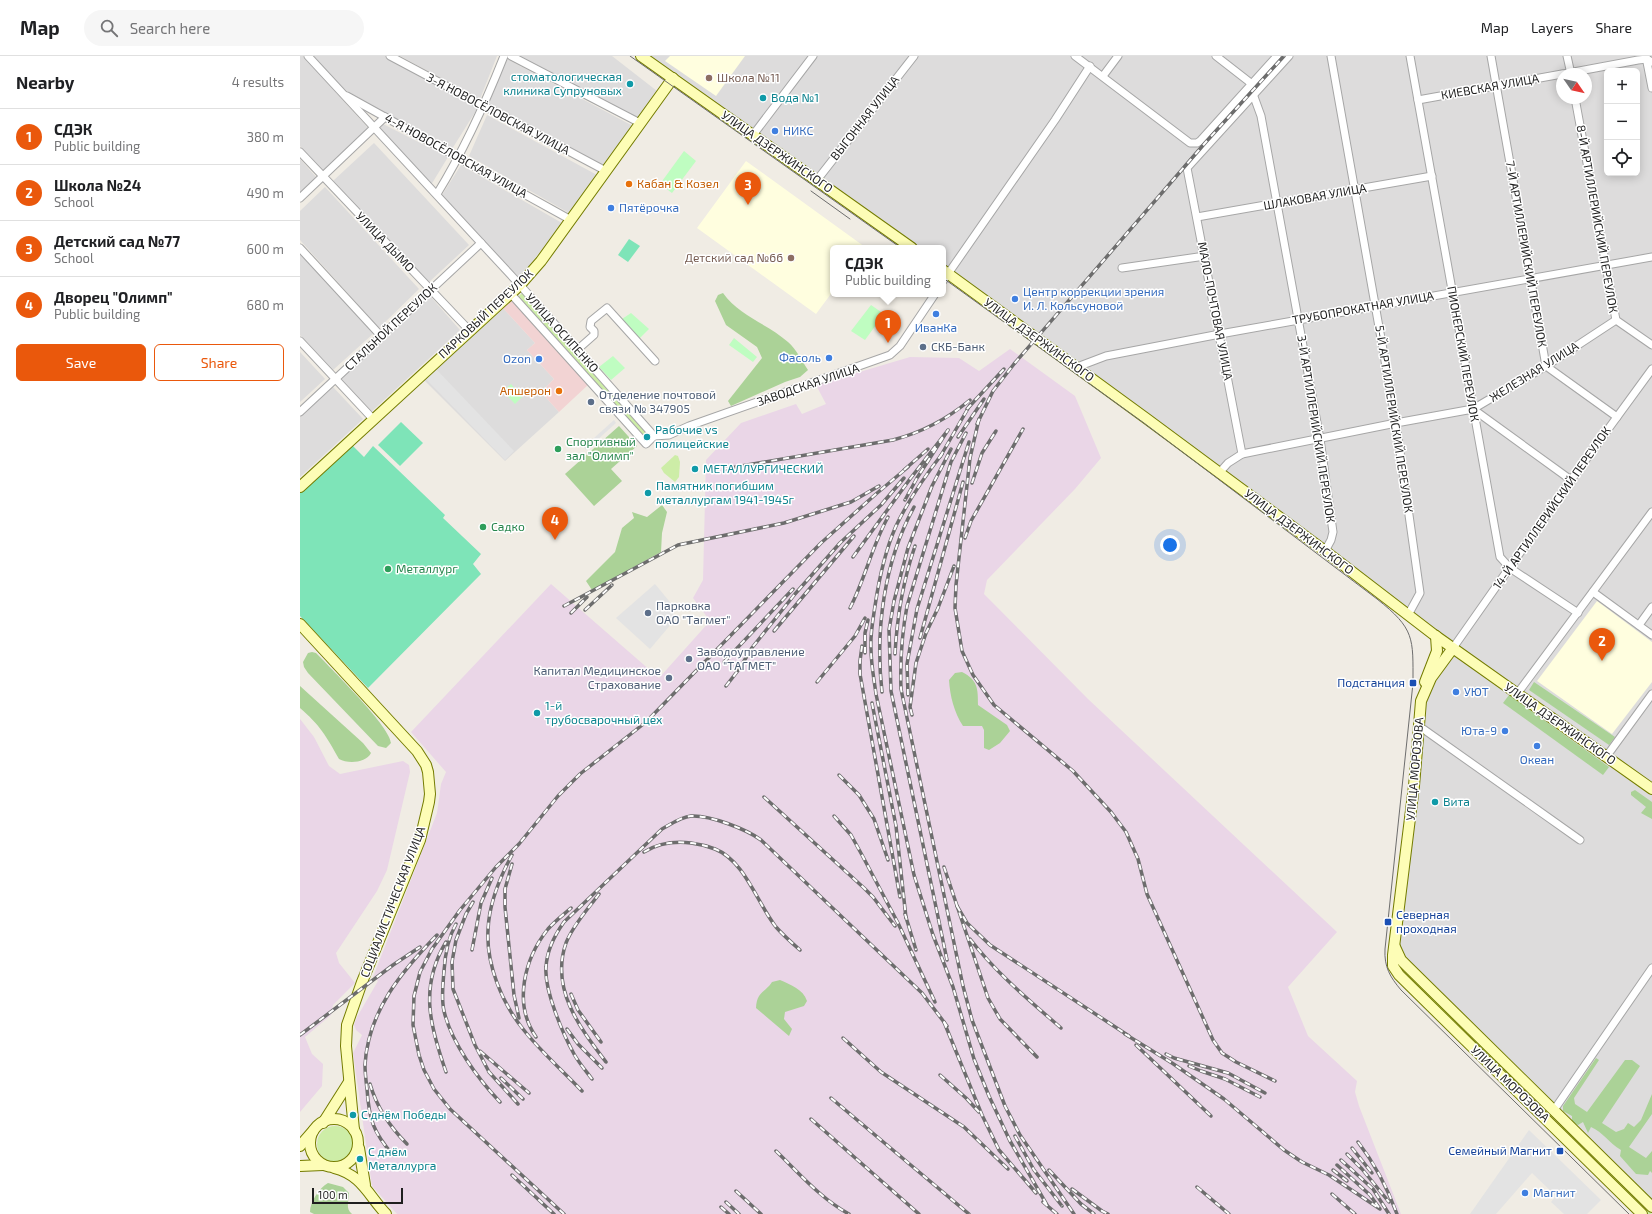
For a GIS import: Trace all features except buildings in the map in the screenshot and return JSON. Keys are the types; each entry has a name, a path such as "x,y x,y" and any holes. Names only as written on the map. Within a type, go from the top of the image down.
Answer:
{"main road":[{"name":"УЛИЦА ДЗЕРЖИНСКОГО","path":"641,56 908,245"},
{"name":"ПАРКОВЫЙ ПЕРЕУЛОК","path":"300,487 520,285 541,261 673,78"},
{"name":"УЛИЦА ДЗЕРЖИНСКОГО","path":"946,276 1077,367 1325,551 1436,636 1652,789"},
{"name":"СОЦИАЛИСТИЧЕСКАЯ УЛИЦА","path":"300,624 417,751 426,765 430,784 429,802 420,840 346,1025 346,1046 354,1130"},
{"path":"1421,701 1425,679 1437,651 1436,636"},
{"name":"УЛИЦА МОРОЗОВА","path":"1453,648 1431,678 1421,701 1414,786 1395,947 1397,961 1394,968 1399,975 1642,1214"},
{"name":"УЛИЦА МОРОЗОВА","path":"1397,961 1554,1110 1652,1207"},
{"path":"300,1146 323,1123 349,1082"},
{"path":"1547,1121 1554,1110"},
{"path":"323,1123 336,1119 343,1121 354,1130 358,1141 360,1165 365,1186"},
{"path":"315,1130 311,1137 310,1145 315,1156 327,1166 349,1173 365,1186 386,1214"},
{"path":"300,1166 338,1167 351,1161 358,1148 358,1141"}],"street":[{"name":"3-Я НОВОСЁЛОВСКАЯ УЛИЦА","path":"390,56 606,171"},
{"path":"437,194 459,158 484,106 504,56"},
{"path":"511,56 640,123"},
{"path":"753,135 813,56"},
{"name":"ВЫГОННАЯ УЛИЦА","path":"817,180 914,56"},
{"path":"1075,56 1190,143 1197,143 1252,84 1274,57"},
{"path":"1103,76 1118,56"},
{"path":"1216,56 1252,84"},
{"path":"1253,94 1289,56"},
{"name":"5-Й АРТИЛЛЕРИЙСКИЙ ПЕРЕУЛОК","path":"1331,56 1396,423 1420,593 1408,615"},
{"name":"ПИОНЕРСКИЙ ПЕРЕУЛОК","path":"1410,56 1500,557 1510,568 1578,613"},
{"name":"7-Й АРТИЛЛЕРИЙСКИЙ ПЕРЕУЛОК","path":"1491,56 1546,366"},
{"path":"1566,68 1567,56"},
{"name":"УЛИЦА ОСИПЕНКО","path":"310,57 520,285 654,436 646,444 511,294"},
{"path":"1648,59 1652,88"},
{"name":"КИЕВСКАЯ УЛИЦА","path":"1592,69 1648,59"},
{"name":"УЛИЦА ДЗЕРЖИНСКОГО","path":"946,274 1055,120 1090,66"},
{"name":"КИЕВСКАЯ УЛИЦА","path":"1418,100 1556,76"},
{"name":"4-Я НОВОСЁЛОВСКАЯ УЛИЦА","path":"341,92 571,220"},
{"name":"МАЛО-ПОЧТОВАЯ УЛИЦА","path":"1242,454 1187,168 1253,94"},
{"name":"3-Й АРТИЛЛЕРИЙСКИЙ ПЕРЕУЛОК","path":"1253,94 1261,116 1320,439 1333,532 1331,540 1325,551"},
{"name":"8-Й АРТИЛЛЕРИЙСКИЙ ПЕРЕУЛОК","path":"1576,104 1616,320 1652,345"},
{"path":"300,198 385,117"},
{"name":"УЛИЦА ДЫМО","path":"300,152 322,177 470,331"},
{"name":"ШЛАКОВАЯ УЛИЦА","path":"1197,217 1432,176"},
{"name":"СТАЛЬНОЙ ПЕРЕУЛОК","path":"300,412 481,243"},
{"path":"300,248 382,336"},
{"path":"1122,268 1205,256"},
{"name":"ТРУБОПРОКАТНАЯ УЛИЦА","path":"1077,367 1106,356 1220,334 1652,257"},
{"name":"ЗАВОДСКАЯ УЛИЦА","path":"654,436 660,437 669,435 689,426 890,355 900,346 933,297"},
{"path":"577,350 594,335 594,331 590,327 591,321 606,308 655,361"},
{"name":"ЖЕЛЕЗНАЯ УЛИЦА","path":"1219,473 1228,463 1242,454 1473,409 1546,366 1616,320"},
{"path":"300,340 373,419"},
{"path":"1546,366 1617,417"},
{"name":"14-Й АРТИЛЛЕРИЙСКИЙ ПЕРЕУЛОК","path":"1453,648 1571,480 1652,369"},
{"path":"1473,409 1571,480"},
{"path":"1517,694 1593,592 1649,522 1652,512"},
{"path":"1593,592 1652,635"},
{"path":"1639,626 1652,608"},
{"path":"1606,757 1652,694"},
{"path":"1419,726 1580,840"},
{"path":"1554,1110 1652,968"}],"shaded area":[{"path":"300,56 303,56 369,129 323,172 300,146"},
{"path":"315,56 385,56 479,106 452,149 354,97 342,87 315,58"},
{"path":"400,56 497,56 480,99"},
{"path":"516,56 612,56 657,91 637,120"},
{"path":"641,56 1652,56 1652,1207 1398,954 1421,701 1453,648 946,272 946,245 908,245"},
{"name":"Школа №11","path":"670,56 745,56 716,96 665,61"},
{"path":"507,59 633,126 605,166 488,105"},
{"path":"487,115 597,175 569,213 469,156"},
{"path":"383,124 448,157 431,185 379,130"},
{"path":"374,143 469,245 428,283 333,181"},
{"path":"300,159 317,178 300,194"},
{"name":"Детский сад №66","path":"746,161 862,245 830,245 830,295 816,314 697,228"},
{"path":"461,165 562,223 519,279 442,195"},
{"path":"325,187 419,289 379,328 300,240 300,211"},
{"path":"300,251 375,332 333,370 300,335"},
{"path":"430,296 460,330 371,412 340,380"},
{"path":"511,297 589,384 559,412 541,392 554,379 527,350 535,343 501,306"},
{"path":"501,306 535,343 527,350 554,379 541,392 559,412 505,461 422,378"},
{"path":"1010,349 1075,396 1101,458 1075,489 987,580 984,594 1088,699 1337,932 1288,987 1308,1036 1357,1081 1355,1092 1359,1106 1401,1214 397,1214 372,1186 353,1053 362,1035 356,1030 354,1025 378,981 373,977 437,813 441,784 446,772 411,732 551,584 659,678 710,621 693,598 703,580 706,460 741,423 796,404 802,414 826,404 816,385 910,357 959,358 979,371"},
{"path":"300,352 325,379 300,402"},
{"path":"436,369 514,451 505,460 426,379"},
{"path":"333,387 363,419 300,477 300,417"},
{"path":"614,420 616,423 586,450 584,447"},
{"name":"Парковка ОАО \"Тагмет\"","path":"655,584 674,607 672,623 650,649 616,618"},
{"path":"1597,601 1652,642 1652,682 1612,734 1537,681"},
{"path":"300,719 314,737 329,766 340,774 403,761 409,765 410,772 387,870 377,891 336,953 339,963 355,983 333,1005 331,1015 305,1037 312,1054 323,1064 322,1086 300,1112"},
{"path":"1529,1130 1601,1200 1587,1214 1564,1214 1551,1202 1556,1196 1532,1173 1496,1214 1470,1214"}],"green space":[{"path":"684,151 696,161 672,193 660,184"},
{"path":"629,239 640,246 628,262 618,255"},
{"path":"522,293 648,435 643,438 518,297"},
{"path":"723,293 737,308 788,342 808,370 800,377 785,382 731,406 728,401 762,358 757,347 726,325 715,301 718,295"},
{"path":"871,305 884,314 865,340 851,331"},
{"path":"631,313 649,329 639,339 622,319"},
{"path":"734,338 757,357 753,362 729,345"},
{"path":"613,356 625,368 611,380 599,367"},
{"path":"511,384 522,397 515,404 503,391"},
{"path":"401,422 423,443 400,466 378,445"},
{"path":"619,426 637,446 611,469 622,481 594,506 565,474"},
{"name":"Металлург","path":"351,444 364,457 373,446 445,515 443,518 481,554 473,564 481,574 368,688 300,616 300,493"},
{"path":"675,455 678,456 680,462 679,477 675,482 664,473 661,468"},
{"path":"662,505 667,512 662,533 661,552 592,590 586,581 615,552 622,528 634,518 632,512 647,517"},
{"path":"308,653 316,653 340,677 382,725 391,743 386,748 378,746 308,673 303,662"},
{"path":"962,672 971,678 976,686 978,705 1007,725 1010,731 1000,743 989,750 984,748 984,730 982,726 963,726 955,710 951,698 949,680 955,673"},
{"path":"1534,682 1615,737 1609,745 1529,690"},
{"path":"300,686 363,743 371,753 369,756 356,762 347,762 339,759 322,731 300,708"},
{"path":"1509,695 1609,767 1603,775 1503,703"},
{"path":"1635,790 1652,802 1652,819 1641,813 1646,807 1631,795 1631,792"},
{"path":"1405,972 1529,1093 1528,1097 1403,973"},
{"path":"780,980 800,990 807,1001 804,1006 785,1012 784,1019 792,1029 789,1036 756,1008 759,995 772,982"},
{"path":"1596,1058 1599,1060 1574,1098 1575,1104 1587,1112 1625,1060 1632,1060 1640,1066 1602,1123 1616,1132 1624,1129 1628,1123 1634,1127 1641,1120 1652,1094 1652,1114 1629,1147 1646,1158 1652,1151 1652,1173 1650,1171 1648,1175 1636,1174 1620,1156 1621,1150 1595,1129 1591,1127 1588,1133 1583,1122 1578,1125 1572,1122 1572,1116 1563,1111 1563,1106"},
{"path":"332,1126 338,1126 348,1131 353,1144 348,1157 338,1162 332,1162 322,1157 317,1147 317,1141 322,1131"},
{"path":"1562,1127 1652,1214 1645,1214 1560,1129"},
{"path":"328,1183 343,1187 349,1193 348,1207 352,1214 314,1214 310,1212 310,1208 316,1196 321,1188"}],"tram line":[{"path":"630,56 897,245"},
{"path":"811,191 850,219"},
{"path":"946,280 1144,423 1377,599 1399,618 1409,635 1412,645 1413,683 1385,949 1388,971 1401,990 1629,1214"}],"railway":[{"path":"977,424 993,391 1014,364 1205,143 1284,56"},
{"path":"967,409 1004,369"},
{"path":"958,437 984,399"},
{"path":"724,469 893,440 934,424 952,414 970,400"},
{"path":"940,457 970,405"},
{"path":"979,419 970,458 956,585 955,608 962,651 973,675 994,705 1073,771 1111,812 1126,832 1138,859 1147,894 1213,1040 1222,1053 1236,1062 1275,1081"},
{"path":"965,538 971,521 1023,429"},
{"path":"853,557 948,430 917,478 905,500"},
{"path":"972,483 982,453 996,431"},
{"path":"966,433 951,462 907,606 902,647 901,689 963,986 972,1020 1005,1106 1020,1135 1074,1214"},
{"path":"908,695 907,664 917,609 969,442"},
{"path":"904,470 928,449"},
{"path":"947,960 891,691 889,630 894,601 908,548 932,486 951,449"},
{"path":"942,454 906,507 896,526 886,555 872,627 872,660 876,694 914,875 933,935 953,987 974,1059 1010,1141 1047,1205"},
{"path":"564,1214 450,1109 434,1089 424,1070 419,1055 413,1025 414,996 420,972 432,949 460,910 496,867 519,844 558,796 580,774 646,722 821,543 908,467"},
{"path":"726,686 740,668 751,649 795,594 840,543 881,505 904,478"},
{"path":"920,638 963,482"},
{"path":"564,606 678,545 784,523 851,502 879,486"},
{"path":"882,692 880,645 884,597 895,550 914,507"},
{"path":"850,608 860,586 877,539 888,517"},
{"path":"774,631 854,536"},
{"path":"895,654 901,599 915,546"},
{"path":"912,715 910,707 916,663 926,633 938,608 954,566"},
{"path":"585,610 612,585"},
{"path":"724,662 793,589"},
{"path":"571,613 587,597"},
{"path":"817,682 855,636 865,618"},
{"path":"865,653 865,633 868,620"},
{"path":"862,646 860,674 900,897"},
{"path":"872,703 896,826 906,918"},
{"path":"839,775 859,795 874,819 888,860"},
{"path":"764,797 864,888 873,897 895,926"},
{"path":"592,1079 574,1054 555,1012 546,977 549,949 564,922 662,829 680,819 691,816 718,820 746,831 761,840 922,993 947,1026"},
{"path":"834,816 851,835 862,855 898,923 935,1002"},
{"path":"644,852 661,845 685,842 709,847 725,855 735,863 750,884 776,927 800,950"},
{"path":"512,855 503,872 490,910 488,943 493,969 502,995 515,1019 537,1045 582,1091"},
{"path":"512,864 505,889 505,907 514,995 519,1018"},
{"path":"944,867 988,998 1000,1019 1037,1057"},
{"path":"472,950 481,903 492,878"},
{"path":"599,894 569,936 562,960 562,976 570,1007 587,1036 606,1062"},
{"path":"473,902 466,914 456,940 452,962 453,989 475,1045 489,1072 518,1104"},
{"path":"957,906 967,923 990,945 1129,1036"},
{"path":"536,1037 529,1024 525,1010 523,996 524,982 533,954 540,941 548,929 571,908"},
{"path":"905,914 916,950"},
{"path":"456,924 447,947 445,959 442,991 444,1011 453,1035 466,1060 500,1102"},
{"path":"393,1155 386,1147 373,1125 369,1109 365,1071 368,1045 373,1027 389,993 411,963 437,935"},
{"path":"970,939 1002,975 1061,1028"},
{"path":"446,942 432,975 430,1007 435,1039 446,1072"},
{"path":"300,1035 393,965 420,947"},
{"path":"571,994 578,1010 601,1042"},
{"path":"944,1022 982,1115 999,1150 1036,1193"},
{"path":"567,1029 578,1044 602,1068"},
{"path":"1125,1034 1172,1063 1224,1099 1284,1150 1302,1162 1329,1175 1380,1209 1370,1195 1337,1165"},
{"path":"843,1038 881,1072 964,1127 1008,1169"},
{"path":"1136,1045 1211,1116"},
{"path":"480,1051 529,1093"},
{"path":"1166,1054 1174,1058 1228,1073 1265,1093"},
{"path":"1189,1066 1225,1079 1260,1097"},
{"path":"940,1075 966,1098 979,1112"},
{"path":"501,1078 523,1099"},
{"path":"370,1084 380,1109 395,1131 407,1144"},
{"path":"831,1098 969,1214"},
{"path":"811,1119 919,1214"},
{"path":"1015,1136 1034,1170 1062,1206"},
{"path":"1358,1142 1380,1176 1397,1214"},
{"path":"1352,1148 1372,1173"},
{"path":"776,1151 829,1201 849,1214"},
{"path":"1347,1154 1362,1169 1389,1202"},
{"path":"1341,1160 1373,1189 1389,1214"},
{"path":"1049,1170 1081,1204 1094,1214"},
{"path":"1333,1170 1347,1181"},
{"path":"512,1175 554,1214"},
{"path":"1197,1187 1229,1214"},
{"path":"1072,1189 1108,1214"},
{"path":"736,1191 761,1214"},
{"path":"1332,1194 1355,1214"},
{"path":"726,1202 739,1214"},
{"path":"1043,1202 1057,1214"},
{"path":"721,1207 729,1214"}],"place":[{"name":"Школа №11","path":"709,78"},
{"name":"стоматологическая клиника Супруновых","path":"630,84"},
{"name":"Вода №1","path":"763,98"},
{"name":"НИКС","path":"775,131"},
{"name":"Кабан & Козел","path":"629,184"},
{"name":"Детский сад №77","path":"748,205"},
{"name":"Пятёрочка","path":"611,208"},
{"name":"Детский сад №66","path":"791,258"},
{"name":"Центр коррекции зрения И. Л. Кольсуновой","path":"1015,299"},
{"name":"ИванКа","path":"936,314"},
{"name":"СДЭК","path":"888,343"},
{"name":"СКБ-Банк","path":"923,347"},
{"name":"Фасоль","path":"829,358"},
{"name":"Ozon","path":"539,359"},
{"name":"Апшерон","path":"559,391"},
{"name":"Отделение почтовой связи № 347905","path":"591,402"},
{"name":"Рабочие vs полицейские","path":"647,437"},
{"name":"Спортивный зал \"Олимп\"","path":"558,449"},
{"name":"МЕТАЛЛУРГИЧЕСКИЙ","path":"695,469"},
{"name":"Памятник погибшим металлургам 1941-1945г","path":"648,493"},
{"name":"Садко","path":"483,527"},
{"name":"Дворец \"Олимп\"","path":"555,540"},
{"name":"Металлург","path":"388,569"},
{"name":"Парковка ОАО \"Тагмет\"","path":"648,613"},
{"name":"Заводоуправление ОАО \"ТАГМЕТ\"","path":"689,659"},
{"name":"Школа №24","path":"1602,661"},
{"name":"Капитал Медицинское Страхование","path":"669,678"},
{"name":"Подстанция","path":"1413,683"},
{"name":"УЮТ","path":"1456,692"},
{"name":"1-й трубосварочный цех","path":"537,713"},
{"name":"Юта-9","path":"1505,731"},
{"name":"Океан","path":"1537,746"},
{"name":"Вита","path":"1435,802"},
{"name":"Северная проходная","path":"1388,922"},
{"name":"С днём Победы","path":"353,1115"},
{"name":"Семейный Магнит","path":"1560,1151"},
{"name":"С днём Металлурга","path":"360,1159"},
{"name":"Магнит","path":"1525,1193"}]}
